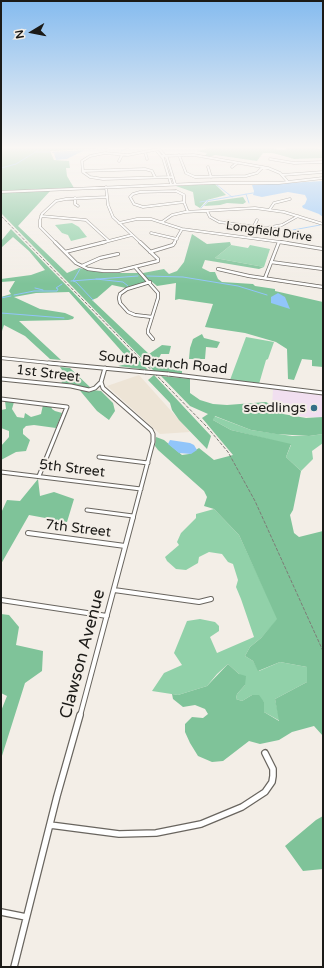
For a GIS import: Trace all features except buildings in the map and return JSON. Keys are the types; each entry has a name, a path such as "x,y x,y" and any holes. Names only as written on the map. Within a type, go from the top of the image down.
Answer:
{"street":[{"path":"106,193 110,212 119,223 158,259 158,261 109,272 95,270 82,266 65,252 42,229 39,222 41,216 54,202 63,199 106,197"},
{"path":"136,193 130,197 134,204 142,207 184,202"},
{"path":"181,193 184,195 184,202 188,212"},
{"path":"75,198 75,204 78,206"},
{"path":"270,209 274,203 290,199"},
{"path":"162,222 175,214 246,208 270,209 323,224"},
{"path":"207,211 210,217 217,221 269,228 279,226 298,216"},
{"path":"41,216 84,220 90,223 109,241"},
{"name":"Longfield Drive","path":"119,223 141,219 162,222 182,229 323,249"},
{"path":"254,226 256,220"},
{"path":"150,252 175,244 182,229"},
{"path":"151,233 164,238 177,239"},
{"path":"65,252 132,235"},
{"path":"265,278 279,242"},
{"path":"82,266 100,258 118,254"},
{"path":"271,262 323,269"},
{"path":"135,267 157,290 159,295 148,332 153,339"},
{"path":"218,269 323,287"},
{"path":"150,282 127,289 120,294 119,298 120,303 128,312 135,315 152,317"},
{"name":"South Branch Road","path":"1,358 168,374 323,393"},
{"path":"101,382 105,368"},
{"name":"1st Street","path":"1,379 105,391"},
{"name":"1st Street","path":"92,389 101,382"},
{"name":"Clawson Avenue","path":"14,967 50,826 153,442 153,434 151,430 105,391 101,382"},
{"path":"1,399 67,407 39,476"},
{"path":"99,457 148,463"},
{"name":"5th Street","path":"1,472 141,489"},
{"path":"87,510 133,516"},
{"name":"7th Street","path":"28,533 125,546"},
{"path":"114,590 199,602 211,599"},
{"path":"1,600 107,616"},
{"path":"50,826 119,834 156,833 201,824 242,807 265,792 274,776 273,770 265,753"},
{"path":"1,912 26,917"}],"shaded area":[{"path":"139,375 190,432 160,434 107,386"},
{"path":"273,389 323,395 323,418 295,416 286,409 272,407"}],"green space":[{"path":"1,193 48,193 18,226 67,273 79,268 105,273 143,273 164,269 169,274 177,271 184,262 192,234 207,244 230,242 231,245 215,258 264,267 259,269 205,260 202,268 210,272 215,272 218,279 222,282 253,284 255,286 275,289 275,291 323,302 323,367 312,366 312,360 302,359 294,380 288,379 287,349 276,342 245,333 205,327 213,304 179,299 175,300 176,283 157,286 151,281 126,288 112,285 97,298 92,300 149,354 162,345 171,346 169,354 161,354 158,360 164,361 170,369 182,371 182,374 154,371 1,213"},
{"path":"193,193 224,193 226,195 207,200 200,208 195,205"},
{"path":"243,197 246,202 243,204 227,203 204,206 208,202"},
{"path":"72,223 79,227 87,237 71,241 68,235 62,233 55,225"},
{"path":"11,229 148,370 118,366 132,363 69,292 36,293 14,297 40,309 65,313 74,317 73,319 68,320 19,321 61,360 50,359 25,336 4,325 1,334 1,297 11,294 9,291 15,281 1,282 1,279 31,275 45,270 29,251 13,237 1,248 1,241"},
{"path":"231,245 248,248 250,245 270,249 264,267 215,258"},
{"path":"202,334 204,338 220,342 217,348 206,347 205,359 189,359 193,339"},
{"path":"246,337 274,342 268,359 266,360 259,384 230,380"},
{"path":"60,367 70,368 93,390 101,391 113,403 115,411 109,420 97,411 77,387 61,385 64,373"},
{"path":"154,375 211,436 207,449 179,420 172,410 170,403 148,380"},
{"path":"161,376 190,379 190,393 200,400 213,404 227,405 266,402 279,409 283,414 306,418 323,417 323,434 309,436 276,434 251,430 215,416 213,420 231,430 291,444 286,457 301,471 293,510 290,515 294,533 299,537 323,531 323,736 314,726 292,732 279,740 260,744 249,741 223,761 212,762 198,756 185,732 185,724 192,717 203,718 208,714 205,709 195,705 183,707 173,699 172,694 178,695 207,686 228,664 239,674 246,676 245,685 237,694 236,699 242,701 252,695 259,695 264,702 264,712 279,721 275,699 307,682 307,667 280,662 258,671 253,661 245,656 250,647 261,638 277,619 239,535 214,509 204,506 207,497 204,491 158,450 155,446 156,437 164,440 182,455 189,454 199,448 214,460 233,455 202,418 208,414 190,406"},
{"path":"5,401 14,402 12,409 17,417 24,418 25,413 31,417 41,414 43,405 51,406 55,411 62,413 56,428 34,425 26,426 23,429 23,434 30,440 26,451 16,452 1,460 1,446 9,437 9,431 1,428 1,410 6,409"},
{"path":"214,416 251,430 292,436 323,434 323,443 312,451 313,459 301,471 286,457 291,445 231,430 213,420"},
{"path":"38,479 40,496 54,492 74,499 67,522 29,515 1,564 1,513 7,500 20,501"},
{"path":"214,509 239,535 278,619 261,638 250,647 245,656 253,661 259,671 280,662 307,667 307,682 275,699 280,721 264,712 264,702 252,695 242,701 236,699 237,694 245,685 239,674 228,664 207,686 178,695 152,691 164,673 182,665 174,653 187,621 200,619 215,622 219,626 219,631 210,637 217,653 254,637 236,587 238,580 233,564 228,562 222,554 209,552 199,557 198,563 186,570 176,569 167,561 165,557 179,545 177,542 181,533 196,518 196,514"},
{"path":"1,614 9,615 19,627 16,645 43,651 42,671 25,683 1,759 1,711 7,696 1,693"},
{"path":"323,816 323,869 303,871 285,846"}],"water":[{"path":"253,193 282,193 262,197 253,195"},
{"path":"295,193 323,193 323,217 303,208 302,206 305,204 307,199 305,195"},
{"path":"278,293 285,297 290,309 271,303 271,297"},
{"path":"170,440 190,443 194,445 197,450 191,454 179,453 168,444"}],"waterway":[{"path":"227,193 232,197"},
{"path":"246,194 252,193"},
{"path":"232,197 246,194"},
{"path":"246,194 249,203"},
{"path":"200,202 232,197"},
{"path":"201,208 208,201"},
{"path":"293,230 320,225"},
{"path":"73,281 80,269"},
{"path":"97,279 138,276"},
{"path":"147,276 183,277 238,286 267,295"},
{"path":"73,281 97,279"},
{"path":"97,279 123,282 128,286"},
{"path":"73,281 93,300"},
{"path":"14,295 34,291 57,291 58,289 56,288 62,284"},
{"path":"35,288 43,290"},
{"path":"1,298 11,296"},
{"path":"1,313 64,318"},
{"path":"1,319 1,330"}],"railway":[{"path":"1,216 207,427 228,452 255,501 323,651"}],"place":[{"name":"seedlings","path":"314,408"}]}
